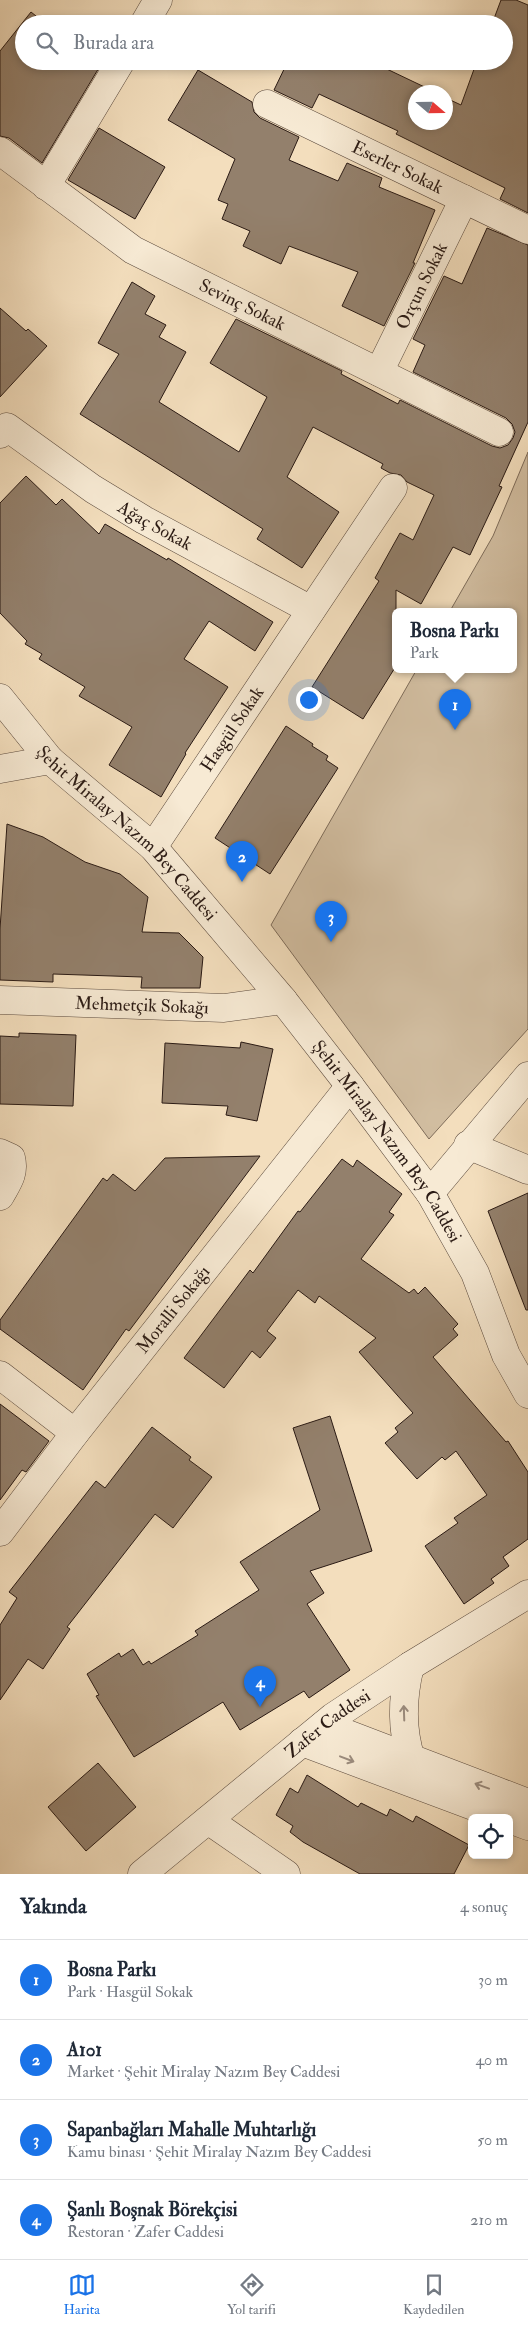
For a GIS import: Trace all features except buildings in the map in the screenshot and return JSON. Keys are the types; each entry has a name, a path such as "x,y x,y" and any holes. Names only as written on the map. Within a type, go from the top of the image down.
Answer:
{"street":[{"path":"149,15 158,0"},
{"path":"46,186 116,70"},
{"name":"Eserler Sokak","path":"267,104 528,230"},
{"name":"Sevinç Sokak","path":"0,151 133,250 499,432"},
{"name":"Orçun Sokak","path":"379,372 464,199"},
{"name":"Ağaç Sokak","path":"4,430 92,489 144,520 311,610"},
{"name":"Hasgül Sokak","path":"153,847 393,488"},
{"name":"Şehit Miralay Nazım Bey Caddesi","path":"0,698 50,760 153,847 284,1000 350,1086 430,1193 475,1273 506,1355 528,1394"},
{"path":"0,769 50,760"},
{"name":"Mehmetçik Sokağı","path":"0,1000 224,1008 284,1000"},
{"path":"430,1193 468,1145 528,1076"},
{"name":"Moralli Sokağı","path":"0,1532 75,1433 350,1086"},
{"path":"468,1145 528,1170"},
{"path":"0,1152 11,1158 12,1165 12,1174 0,1196"},
{"path":"0,1375 75,1433"},
{"name":"Zafer Caddesi","path":"142,1874 324,1725 410,1666 528,1594"},
{"path":"410,1666 404,1689 403,1709 405,1741 411,1759"},
{"path":"324,1725 528,1803"},
{"path":"302,1742 494,1814"},
{"path":"208,1820 286,1874"},
{"path":"513,1820 528,1826"}],"shaded area":[{"path":"528,452 528,1029 429,1139 271,925 415,673 517,673 517,608 452,608 493,536"}],"place":[{"name":"Bosna Parkı","path":"455,730"},
{"name":"A101","path":"242,882"},
{"name":"Sapanbağları Mahalle Muhtarlığı","path":"331,942"},
{"name":"Şanlı Boşnak Börekçisi","path":"260,1707"}]}
